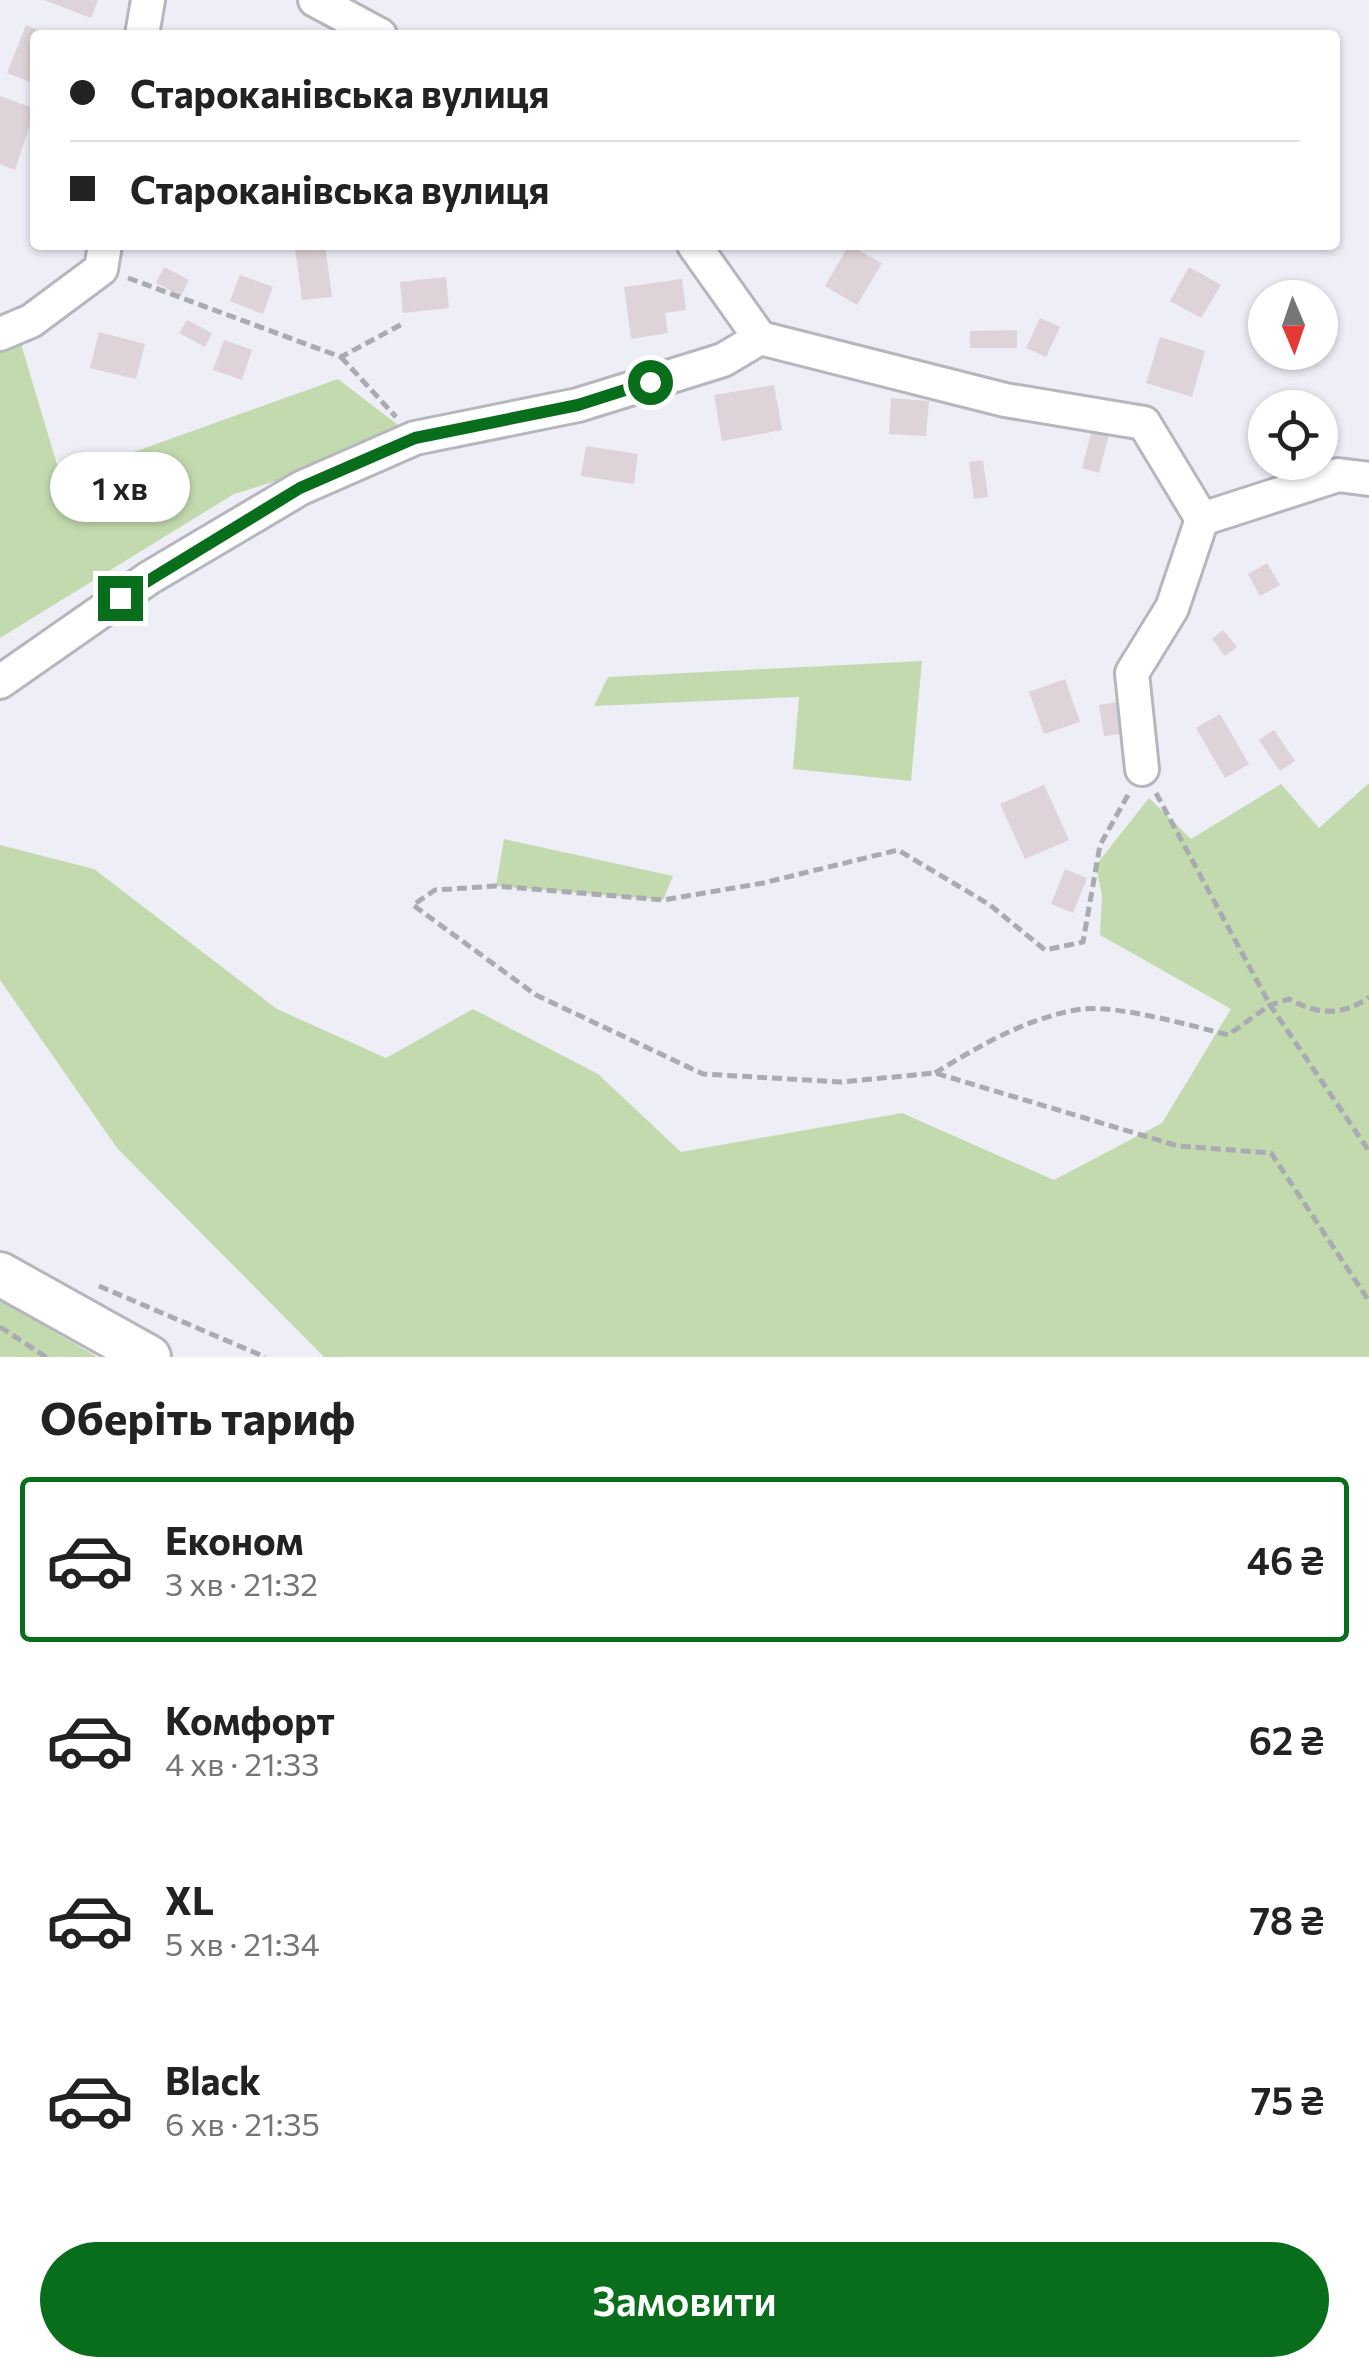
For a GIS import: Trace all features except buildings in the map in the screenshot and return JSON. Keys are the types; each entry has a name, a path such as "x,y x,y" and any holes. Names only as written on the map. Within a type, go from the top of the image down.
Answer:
{"street":[{"path":"143,30 148,0"},
{"path":"315,0 371,30"},
{"path":"698,250 760,338 1005,400 1144,423 1202,519 1172,608 1132,673 1142,768"},
{"path":"0,334 31,321 103,257"},
{"path":"0,682 149,578 300,488 415,438 578,405 723,360 760,338"},
{"path":"1202,519 1338,475 1369,478"},
{"path":"0,1274 148,1357"}],"path":[{"path":"103,257 341,357 415,438"},
{"path":"341,357 404,323"},
{"path":"1142,768 1199,866 1270,1005 1369,1152"},
{"path":"1142,768 1100,845 1083,942 1045,950 990,905 898,850 763,883 663,900 496,886 435,890 413,905 536,995 703,1074 841,1082 934,1073 1178,1146 1270,1153 1369,1301"},
{"path":"934,1073 993,1038 1084,1009 1187,1024 1228,1035 1270,1005 1289,999 1315,1014 1358,1005 1369,997"},
{"path":"84,1280 265,1357"},
{"path":"0,1327 46,1357"}],"green space":[{"path":"16,327 61,478 338,379 415,438 234,494 0,638 0,334"},
{"path":"922,661 911,781 793,769 799,697 594,706 608,677"},
{"path":"1369,783 1369,1357 324,1357 117,1148 0,980 0,845 94,869 277,1009 386,1058 473,1009 598,1074 681,1152 902,1113 1054,1180 1162,1123 1231,1009 1100,935 1102,896 1096,865 1149,798 1191,839 1281,784 1319,828"},
{"path":"504,839 673,876 663,900 496,886"},
{"path":"0,1299 97,1357 0,1357"}],"route":[{"path":"120,598 300,488 415,438 578,405 650,382"}]}
